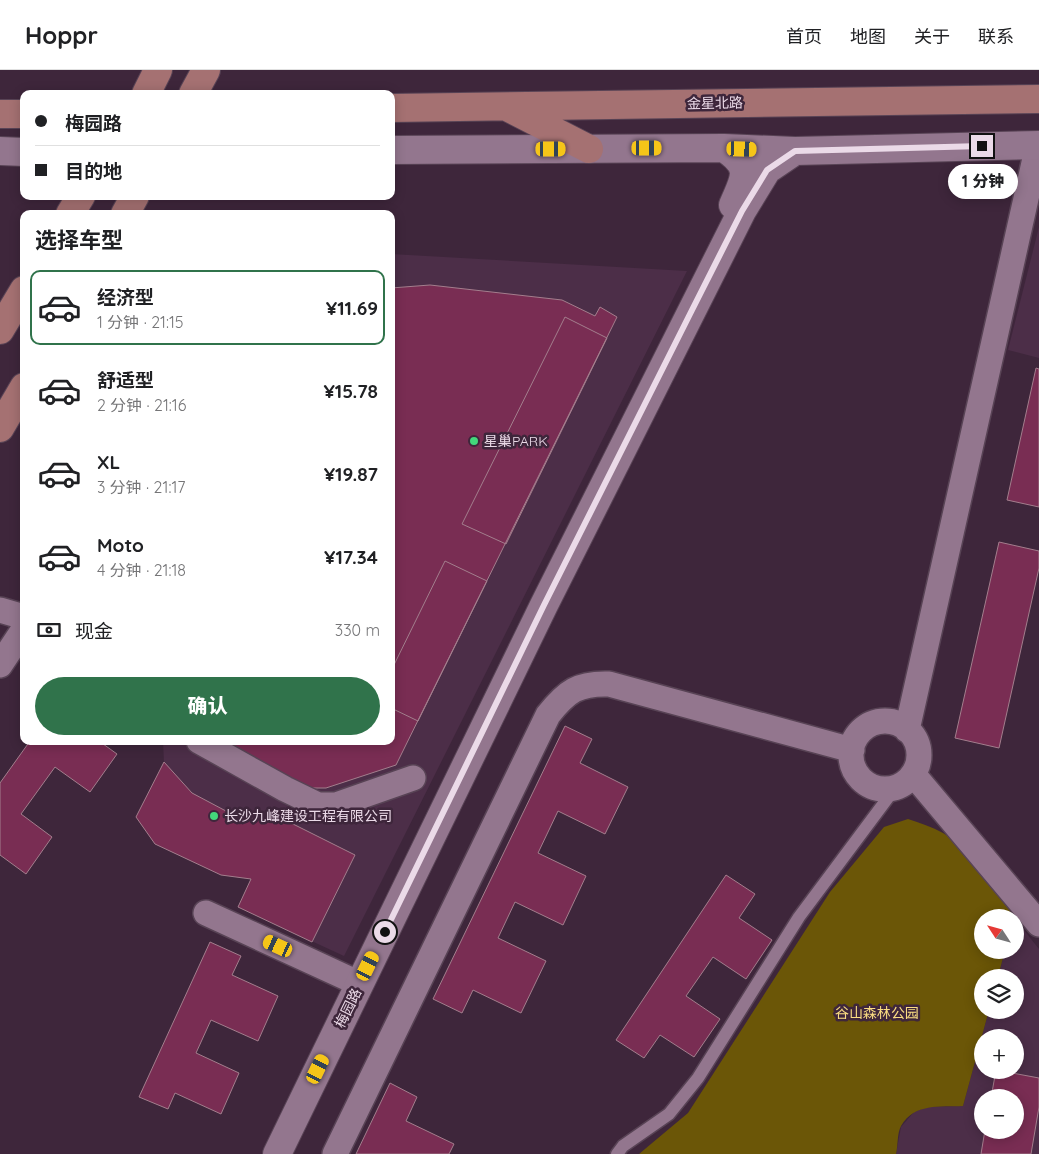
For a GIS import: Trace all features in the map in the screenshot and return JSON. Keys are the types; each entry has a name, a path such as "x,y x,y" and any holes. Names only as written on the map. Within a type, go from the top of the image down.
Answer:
{"main road":[{"path":"148,90 158,70"},
{"path":"195,90 206,70"},
{"name":"金星北路","path":"395,108 1039,99"},
{"path":"505,106 589,149"},
{"path":"0,114 20,114"},
{"path":"0,330 20,297"},
{"path":"0,428 20,394"}],"street":[{"path":"395,150 724,148 795,151 1038,145 907,730"},
{"name":"梅园路","path":"277,1154 355,981 534,601 733,206 745,173 742,163 736,156 724,148"},
{"path":"0,151 20,152"},
{"name":"梅园路","path":"265,1154 355,981 742,211 767,170 795,151"},
{"path":"0,610 20,616"},
{"path":"0,665 20,635"},
{"path":"335,1154 548,715 561,698 575,689 590,683 609,684 852,750"},
{"path":"880,722 891,722 907,730 916,743 919,753 905,780 880,789 865,783 858,776 853,766 853,743 860,733 869,726 880,722"},
{"path":"206,745 293,794 318,805 336,805 413,778"},
{"path":"905,780 1039,924"},
{"path":"206,913 355,981"}],"lane":[{"path":"617,1154 623,1146 669,1114 694,1085 799,916 905,780"}],"shaded area":[{"path":"1039,227 1039,358 1008,350"},
{"name":"星巢PARK","path":"395,254 687,271 344,956 238,907 251,879 221,875 155,844 136,817 164,763 163,745 395,745"},
{"path":"1024,930 1039,949 1039,1154 896,1154 901,1127 914,1112 926,1107 963,1106 974,1065 974,1079 1024,1079 1024,1029 984,1029 987,1019 1024,1019 1024,969 1000,969 1003,959 1024,959"}],"green space":[{"name":"谷山森林公园","path":"908,819 930,827 954,840 975,862 1009,909 974,909 974,959 1003,959 1000,969 974,969 974,1019 987,1019 984,1029 974,1029 974,1065 963,1106 928,1108 913,1113 901,1126 896,1154 639,1154 688,1113 830,892 884,827"}],"building":[{"name":"星巢PARK","path":"430,285 562,300 595,316 600,307 617,317 396,765 326,788 312,788 233,745 395,745 395,288"},
{"path":"565,317 607,338 506,544 462,524"},
{"path":"1036,368 1039,369 1039,507 1007,500"},
{"path":"999,542 1039,551 1039,568 999,748 955,738"},
{"path":"445,561 487,581 418,721 395,710 395,663"},
{"path":"565,726 592,739 580,763 628,787 605,834 558,811 538,853 586,876 563,925 515,902 498,938 546,961 521,1013 473,990 462,1013 433,999"},
{"path":"27,745 105,745 117,754 90,792 55,767 21,814 52,837 26,874 0,855 0,783"},
{"path":"164,762 192,793 241,819 283,819 355,855 312,942 238,907 251,879 221,875 155,844 136,817"},
{"path":"726,875 755,894 739,918 772,940 746,979 713,957 686,996 720,1019 694,1057 660,1035 644,1058 616,1040"},
{"path":"210,942 241,956 232,975 278,996 258,1041 211,1020 196,1053 239,1073 221,1114 175,1093 168,1109 139,1097"},
{"path":"1024,1075 1039,1078 1039,1107 1031,1154 981,1154 984,1139 1024,1139 1024,1089 993,1089 994,1079 1024,1079"},
{"path":"390,1083 417,1097 406,1121 454,1144 449,1154 356,1154"}],"place":[{"name":"星巢PARK","path":"474,441"},
{"name":"长沙九峰建设工程有限公司","path":"214,816"}],"route":[{"path":"385,932 544,605 742,211 767,170 779,160 795,151 982,146"}]}
